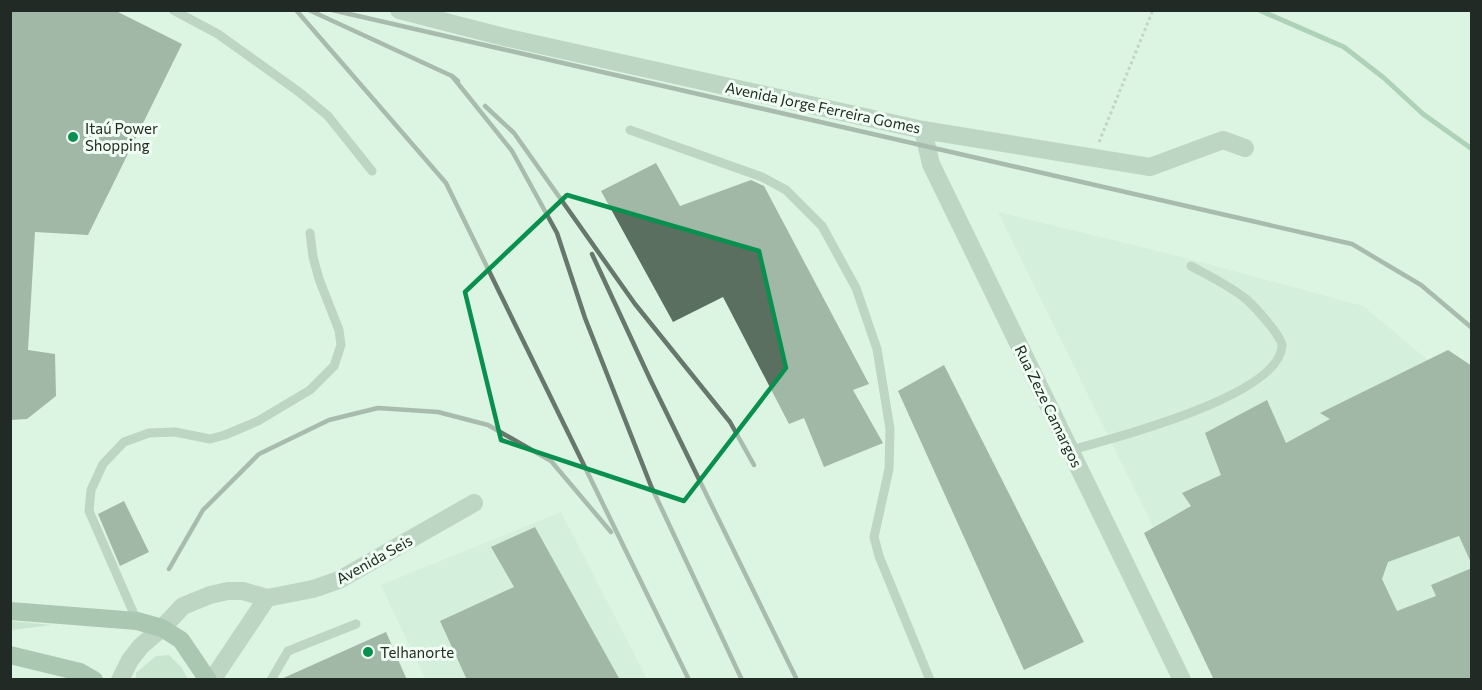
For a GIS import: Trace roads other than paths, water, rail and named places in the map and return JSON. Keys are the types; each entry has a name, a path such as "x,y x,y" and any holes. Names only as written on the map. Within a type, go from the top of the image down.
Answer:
{"main road":[{"path":"10,611 137,621 162,628 181,640 210,680"},
{"path":"10,655 83,677"}],"street":[{"name":"Avenida Jorge Ferreira Gomes","path":"399,10 504,37 923,130 1150,168 1223,140 1245,148"},
{"name":"Rua Zeze Camargos","path":"923,130 931,164 1182,680"},
{"name":"Avenida Seis","path":"120,680 130,660 141,646 183,606 210,595 228,591 243,591 267,598 314,589 339,580 474,503"},
{"path":"210,680 267,598"}],"lane":[{"path":"173,10 218,34 299,92 328,116 372,171"},
{"path":"630,130 748,171 786,190 822,226 856,288 877,349 890,429 890,469 874,537 879,556 930,680"},
{"path":"137,621 89,511 91,490 103,464 124,442 149,433 175,432 210,440 225,435 258,421 310,390 334,366 341,345 339,330 319,279 310,233"},
{"path":"1071,450 1133,434 1204,407 1254,383 1276,362 1282,345 1278,336 1246,299 1191,266"},
{"path":"271,680 288,651 356,624"}],"waterway":[{"path":"1259,10 1344,47 1384,78 1423,114 1472,149"}],"railway":[{"path":"296,10 446,183 689,680"},
{"path":"309,10 452,76 458,81"},
{"path":"332,10 1352,244 1421,285 1472,328"},
{"path":"452,76 512,151 557,233 585,318 651,486 742,680"},
{"path":"485,106 514,133 635,304 730,422 754,465"},
{"path":"592,254 650,379 797,680"},
{"path":"169,569 203,510 259,454 329,420 378,408 438,412 488,425 551,461 611,532"}],"place":[{"name":"Itaú Power Shopping","path":"73,137"},
{"name":"Telhanorte","path":"368,652"}]}
